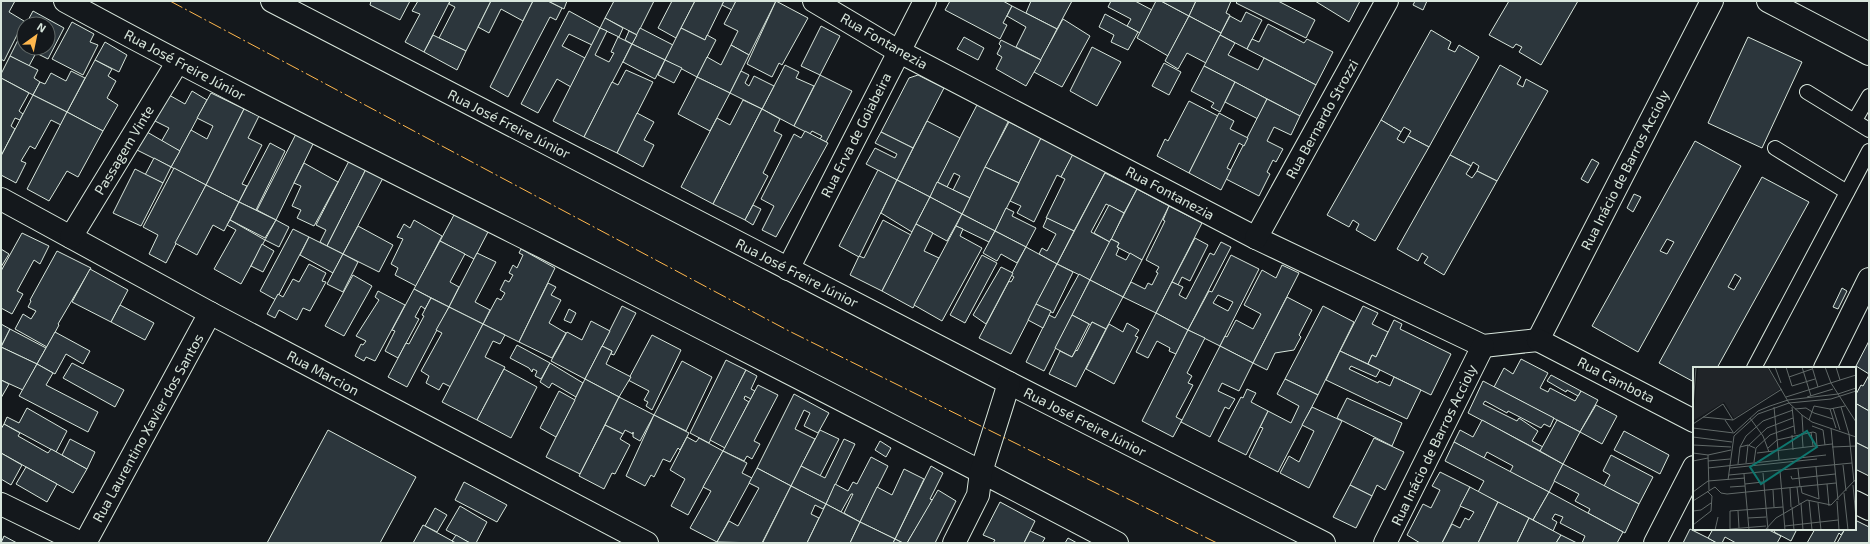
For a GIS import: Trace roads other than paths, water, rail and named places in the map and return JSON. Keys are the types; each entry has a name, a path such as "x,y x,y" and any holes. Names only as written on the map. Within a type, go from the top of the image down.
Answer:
{"street":[{"name":"Rua José Freire Júnior","path":"65,1 177,63 981,472 1117,543"},
{"name":"Rua José Freire Júnior","path":"272,1 1009,383 1324,543"},
{"name":"Rua Fontanezia","path":"814,1 898,51 1256,238 1483,346"},
{"name":"Rua Erva de Goiabeira","path":"788,269 898,51 925,1"},
{"name":"Rua Bernardo Strozzi","path":"1256,238 1387,1"},
{"name":"Rua Inácio de Barros Accioly","path":"1538,340 1712,1"},
{"path":"1768,1 1869,54"},
{"name":"Passagem Vinte","path":"71,237 177,63"},
{"name":"Rua Marcion","path":"1,199 210,314 647,543"},
{"path":"1825,367 1869,280"},
{"name":"Rua Laurentino Xavier dos Santos","path":"86,543 210,314"},
{"path":"1483,346 1538,340"},
{"name":"Rua Cambota","path":"1538,340 1693,420"},
{"name":"Rua Inácio de Barros Accioly","path":"1385,543 1483,346"},
{"path":"954,543 978,495 981,472 1009,383"},
{"path":"1655,543 1693,469"},
{"path":"1856,502 1869,509"},
{"path":"1,504 81,543"}],"lane":[{"path":"1807,92 1855,120 1869,130"},
{"path":"1855,120 1869,96"},
{"path":"1775,148 1847,192"},
{"path":"1755,367 1869,151"}]}
